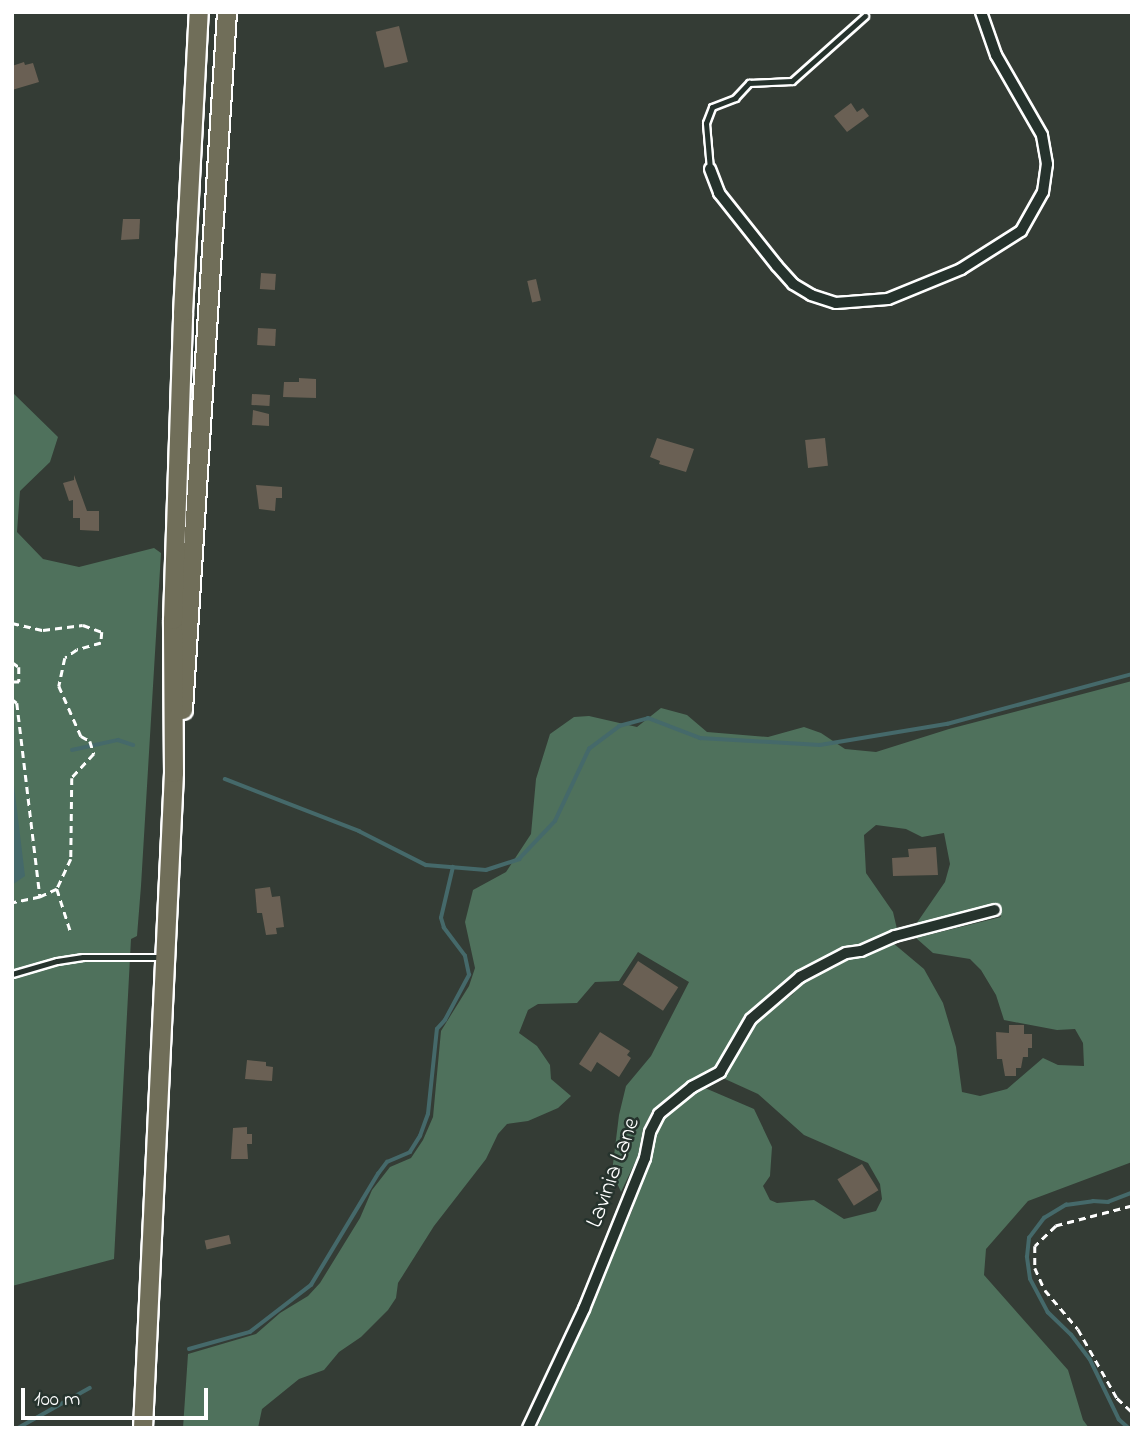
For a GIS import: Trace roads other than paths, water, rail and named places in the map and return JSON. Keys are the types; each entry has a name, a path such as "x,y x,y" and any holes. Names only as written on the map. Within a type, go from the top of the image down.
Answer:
{"highway":[{"path":"143,1428 174,773 173,620 183,313 199,12"},
{"path":"174,773 184,704 226,12"}],"street":[{"path":"710,169 719,193 777,266 793,284 811,295 836,303 888,299 961,269 1021,231 1043,192 1047,164 1042,135 996,55 982,12"},
{"name":"Lavinia Lane","path":"528,1428 584,1309 645,1158 650,1132 659,1114 692,1087 720,1072 751,1019 800,977 846,953 861,951 895,936 995,910"}],"lane":[{"path":"710,169 706,123 712,107 735,98 749,83 792,81 864,16"},
{"path":"12,974 57,961 83,957 164,957"}],"water":[{"path":"12,769 25,876 12,885"}],"waterway":[{"path":"225,779 359,831 426,865 486,870 519,859 555,821 589,749 619,726 648,718 700,738 820,745 947,724 1132,674"},
{"path":"72,750 118,740 133,745"},
{"path":"189,1349 250,1332 311,1285 378,1174 387,1162 410,1152 420,1136 428,1114 437,1029 445,1020 469,975 465,956 444,928 441,918 453,867"},
{"path":"1128,1428 1119,1420 1090,1360 1071,1335 1048,1313 1030,1279 1027,1257 1029,1238 1044,1218 1066,1205 1108,1202 1132,1193"},
{"path":"18,1428 90,1388"}]}
